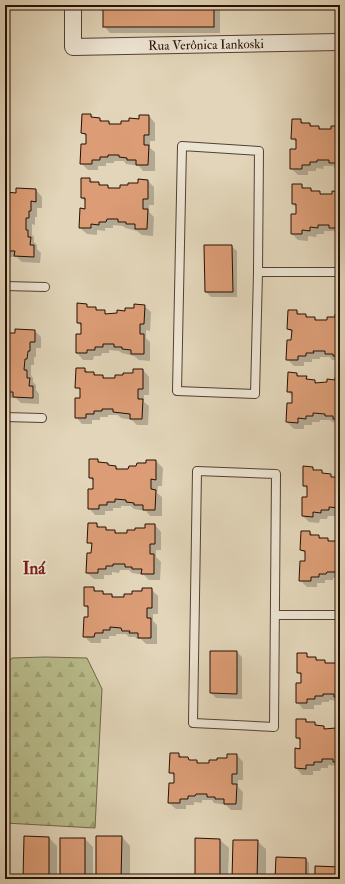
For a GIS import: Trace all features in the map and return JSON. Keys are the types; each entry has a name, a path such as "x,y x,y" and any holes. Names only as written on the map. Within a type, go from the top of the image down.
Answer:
{"street":[{"name":"Rua Verônica Iankoski","path":"73,5 73,47 340,42"}],"lane":[{"path":"182,146 258,150 258,272 255,394 177,391 182,146"},
{"path":"258,272 340,272"},
{"path":"5,286 45,287"},
{"path":"5,417 42,418"},
{"path":"198,472 276,474 275,615 274,727 193,723 198,472"},
{"path":"275,615 340,615"}],"green space":[{"path":"12,658 87,658 102,689 95,828 5,823 5,666"}],"building":[{"path":"103,5 214,5 214,27 103,27"},
{"path":"82,114 91,114 91,117 100,118 100,121 109,121 109,124 121,124 121,121 129,121 129,118 139,119 139,115 149,115 149,135 144,135 144,145 149,145 148,165 136,165 136,160 127,160 127,158 119,157 119,155 100,157 100,160 92,160 92,164 80,164 81,144 86,144 86,134 81,133"},
{"path":"292,119 301,119 301,123 310,123 310,126 319,126 319,129 331,129 331,126 339,126 340,124 340,165 336,165 336,163 329,163 329,160 317,160 317,162 310,162 310,165 302,165 302,169 290,169 290,149 296,149 296,139 291,139"},
{"path":"81,178 90,178 90,182 99,182 99,185 108,185 108,188 120,188 120,185 138,183 138,179 148,180 148,199 143,199 143,209 148,209 147,229 135,229 135,224 118,222 118,219 107,219 106,222 99,222 99,225 91,224 91,228 79,228 80,208 85,209 85,198 81,198"},
{"path":"292,184 302,184 302,188 311,188 311,191 320,191 320,194 332,194 332,191 340,192 340,230 337,230 337,228 329,228 329,225 318,225 318,228 310,227 310,231 302,230 302,234 291,234 291,214 296,214 296,204 292,204"},
{"path":"5,188 6,192 16,193 16,188 36,189 36,202 31,201 29,218 26,218 26,230 28,230 28,237 31,237 30,245 34,245 34,257 14,256 15,251 5,251"},
{"path":"204,245 232,245 233,292 205,292"},
{"path":"77,303 87,304 87,307 96,307 96,310 105,310 105,314 117,313 117,310 125,311 125,308 134,308 134,304 145,305 144,324 140,324 140,334 144,334 144,354 131,354 131,350 122,349 122,347 114,347 114,344 103,344 103,347 95,347 95,350 87,350 87,353 76,353 76,334 81,334 81,323 77,323"},
{"path":"288,310 297,310 297,314 306,314 306,317 315,317 315,320 327,320 327,317 335,317 335,314 340,314 340,356 325,354 325,351 313,351 314,353 306,353 306,356 298,356 298,360 286,360 287,340 291,340 292,330 287,329"},
{"path":"15,329 35,330 35,342 30,342 30,351 28,351 27,359 25,359 24,370 27,370 27,378 30,378 29,386 33,386 33,398 13,397 13,392 5,392 5,333 15,333"},
{"path":"76,368 85,368 85,372 94,372 94,375 103,375 103,378 115,378 115,375 133,373 133,369 143,369 143,389 138,389 138,399 143,399 142,419 130,419 130,414 113,412 113,409 94,411 94,414 86,414 86,418 75,418 75,398 80,398 80,388 75,388"},
{"path":"288,372 297,373 297,376 307,376 306,379 315,380 315,383 327,382 327,379 335,380 335,377 340,377 340,419 333,419 333,416 325,416 325,414 313,413 313,416 306,416 306,419 298,418 298,423 286,422 287,403 292,403 292,392 287,392"},
{"path":"89,459 98,459 98,462 116,466 116,469 128,469 129,466 136,466 137,463 146,463 146,460 156,460 156,480 151,479 151,489 156,490 155,510 143,510 143,505 134,505 134,503 126,502 126,500 115,499 115,502 107,502 107,505 99,505 99,509 88,509 88,489 93,489 93,478 89,478"},
{"path":"303,466 313,467 313,470 322,470 322,473 331,474 331,477 340,477 340,508 329,507 329,510 321,510 321,513 313,512 313,517 302,516 302,497 307,497 307,486 303,486"},
{"path":"88,523 97,523 97,527 106,527 106,530 115,530 115,533 127,533 127,530 145,528 145,524 155,524 155,544 150,544 150,554 154,554 154,574 141,574 142,569 125,567 125,564 113,564 113,566 106,566 106,569 98,569 98,573 86,573 87,553 91,553 92,543 87,543"},
{"path":"301,531 310,531 310,535 319,535 319,538 328,538 328,541 340,541 340,575 338,575 338,572 327,572 326,574 319,574 319,577 311,577 311,581 299,581 300,561 305,561 305,551 300,550"},
{"path":"84,587 94,587 94,591 103,591 103,594 112,594 112,597 124,597 124,594 132,594 132,591 142,591 142,588 152,588 152,608 147,608 147,618 151,618 151,638 138,638 138,633 129,633 130,631 122,631 121,628 110,627 110,630 103,630 103,633 95,633 94,637 83,637 84,617 88,617 88,606 84,606"},
{"path":"210,651 237,651 237,694 210,693"},
{"path":"297,653 307,653 307,657 316,657 316,660 325,660 325,663 337,663 337,660 340,660 340,697 334,697 334,694 323,694 323,696 315,696 315,699 307,699 307,703 296,703 296,683 301,683 301,673 297,673"},
{"path":"296,719 306,719 306,722 315,722 315,725 324,726 324,729 336,728 336,725 340,725 340,762 333,762 333,759 322,759 322,762 314,762 314,765 306,765 306,769 295,768 295,748 300,749 300,738 296,738"},
{"path":"170,753 179,753 179,757 188,757 189,760 197,760 197,763 209,763 209,760 227,758 227,754 237,754 237,774 232,774 232,784 237,784 236,804 224,804 224,799 207,797 207,794 188,796 188,799 180,799 180,803 168,803 169,783 174,783 174,773 169,773"},
{"path":"24,836 49,837 49,879 23,879"},
{"path":"96,836 122,836 121,879 96,879"},
{"path":"60,838 85,838 85,879 60,879"},
{"path":"195,838 220,839 220,879 195,879"},
{"path":"233,840 258,840 257,879 232,879"},
{"path":"276,857 306,858 306,879 275,879"},
{"path":"315,866 340,867 340,879 315,879"}],"district":[{"name":"Iná","path":"34,568"}]}
